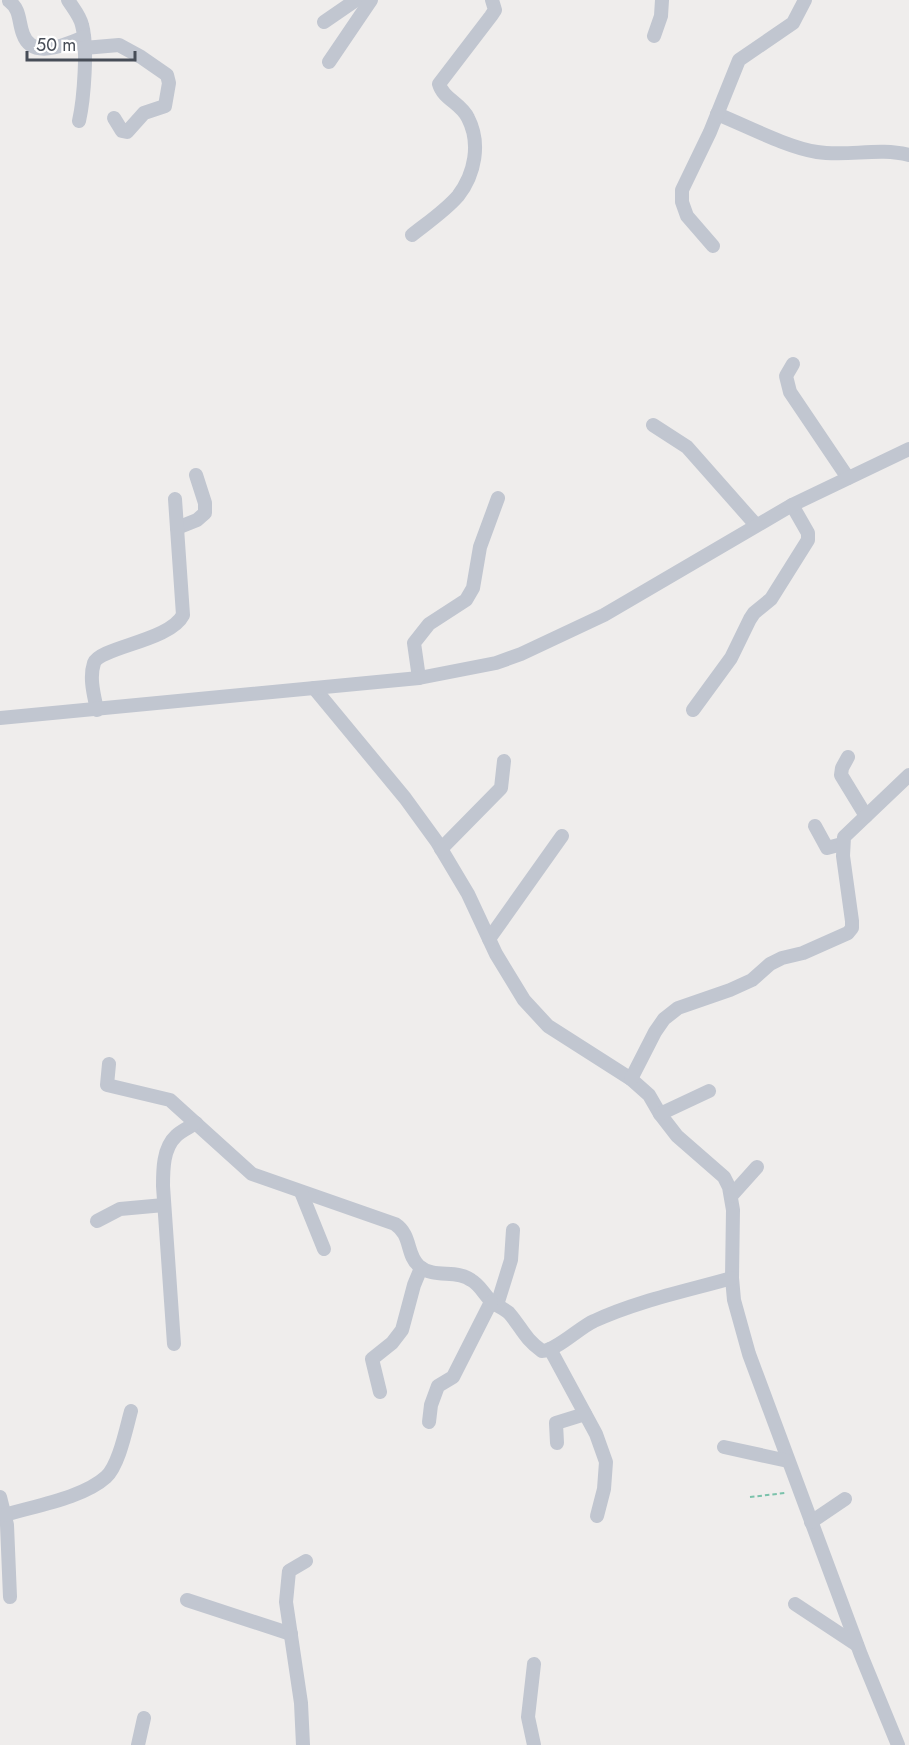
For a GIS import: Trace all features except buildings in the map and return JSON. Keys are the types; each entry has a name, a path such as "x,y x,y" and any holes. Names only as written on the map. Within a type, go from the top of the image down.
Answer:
{"street":[{"path":"68,0 80,19 84,42 84,82 79,121"},
{"path":"324,22 356,0"},
{"path":"329,62 371,0"},
{"path":"412,235 458,195 470,174 476,154 474,133 467,116 441,93 439,84 495,10 492,0"},
{"path":"654,36 662,16 663,0"},
{"path":"713,246 687,216 682,202 682,190 739,60 793,23 805,0"},
{"path":"9,1 15,6 28,45 35,49 84,42 119,45 164,72 168,77 164,107 144,113 127,132 122,131 114,118"},
{"path":"717,114 817,152 879,151 909,155"},
{"path":"793,364 786,376 790,392 848,478"},
{"path":"653,425 687,447 756,525"},
{"path":"0,718 419,678 496,663 541,645 604,615 792,505 909,448"},
{"path":"177,528 197,520 205,513 205,503 196,475"},
{"path":"419,678 414,643 429,624 466,600 473,588 480,547 498,498"},
{"path":"97,710 92,676 99,656 168,629 178,624 183,615 175,499"},
{"path":"693,710 731,658 754,612 771,599 808,540 808,533 792,505"},
{"path":"314,688 405,798 441,849 468,894 489,939 524,1000 549,1026 631,1079 649,1095 677,1136 724,1177 733,1210 734,1299 749,1354 811,1522 898,1745"},
{"path":"848,757 841,775 866,816"},
{"path":"441,849 501,788 504,761"},
{"path":"631,1079 655,1032 664,1019 678,1008 730,990 752,980 770,964 782,958 802,953 848,933 852,928 852,921 846,888 842,844 844,837 909,775"},
{"path":"815,826 826,848 842,844"},
{"path":"489,939 562,836"},
{"path":"108,1064 107,1085 170,1100 252,1174 395,1224 403,1229 416,1264 430,1273 466,1276 479,1286 494,1303 507,1312 531,1343 542,1351 550,1349 584,1325 606,1315 732,1278"},
{"path":"660,1114 709,1091"},
{"path":"174,1344 163,1165 175,1136 196,1123"},
{"path":"731,1196 757,1167"},
{"path":"301,1192 324,1249"},
{"path":"97,1221 120,1209 164,1205"},
{"path":"429,1422 431,1406 438,1386 453,1377 494,1303 511,1260 513,1230"},
{"path":"380,1392 372,1359 392,1343 402,1330 421,1268"},
{"path":"550,1349 596,1434 606,1462 604,1490 597,1516"},
{"path":"5,1515 77,1493 107,1476 115,1461 131,1411"},
{"path":"557,1443 556,1423 585,1414"},
{"path":"724,1447 788,1461"},
{"path":"0,1497 7,1525 10,1597"},
{"path":"811,1522 845,1499"},
{"path":"303,1745 302,1703 286,1602 287,1574 306,1561"},
{"path":"187,1600 291,1634"},
{"path":"795,1604 858,1645"},
{"path":"534,1664 528,1717 534,1745"},
{"path":"138,1745 144,1718"}],"path":[{"path":"750,1497 800,1491"}]}
